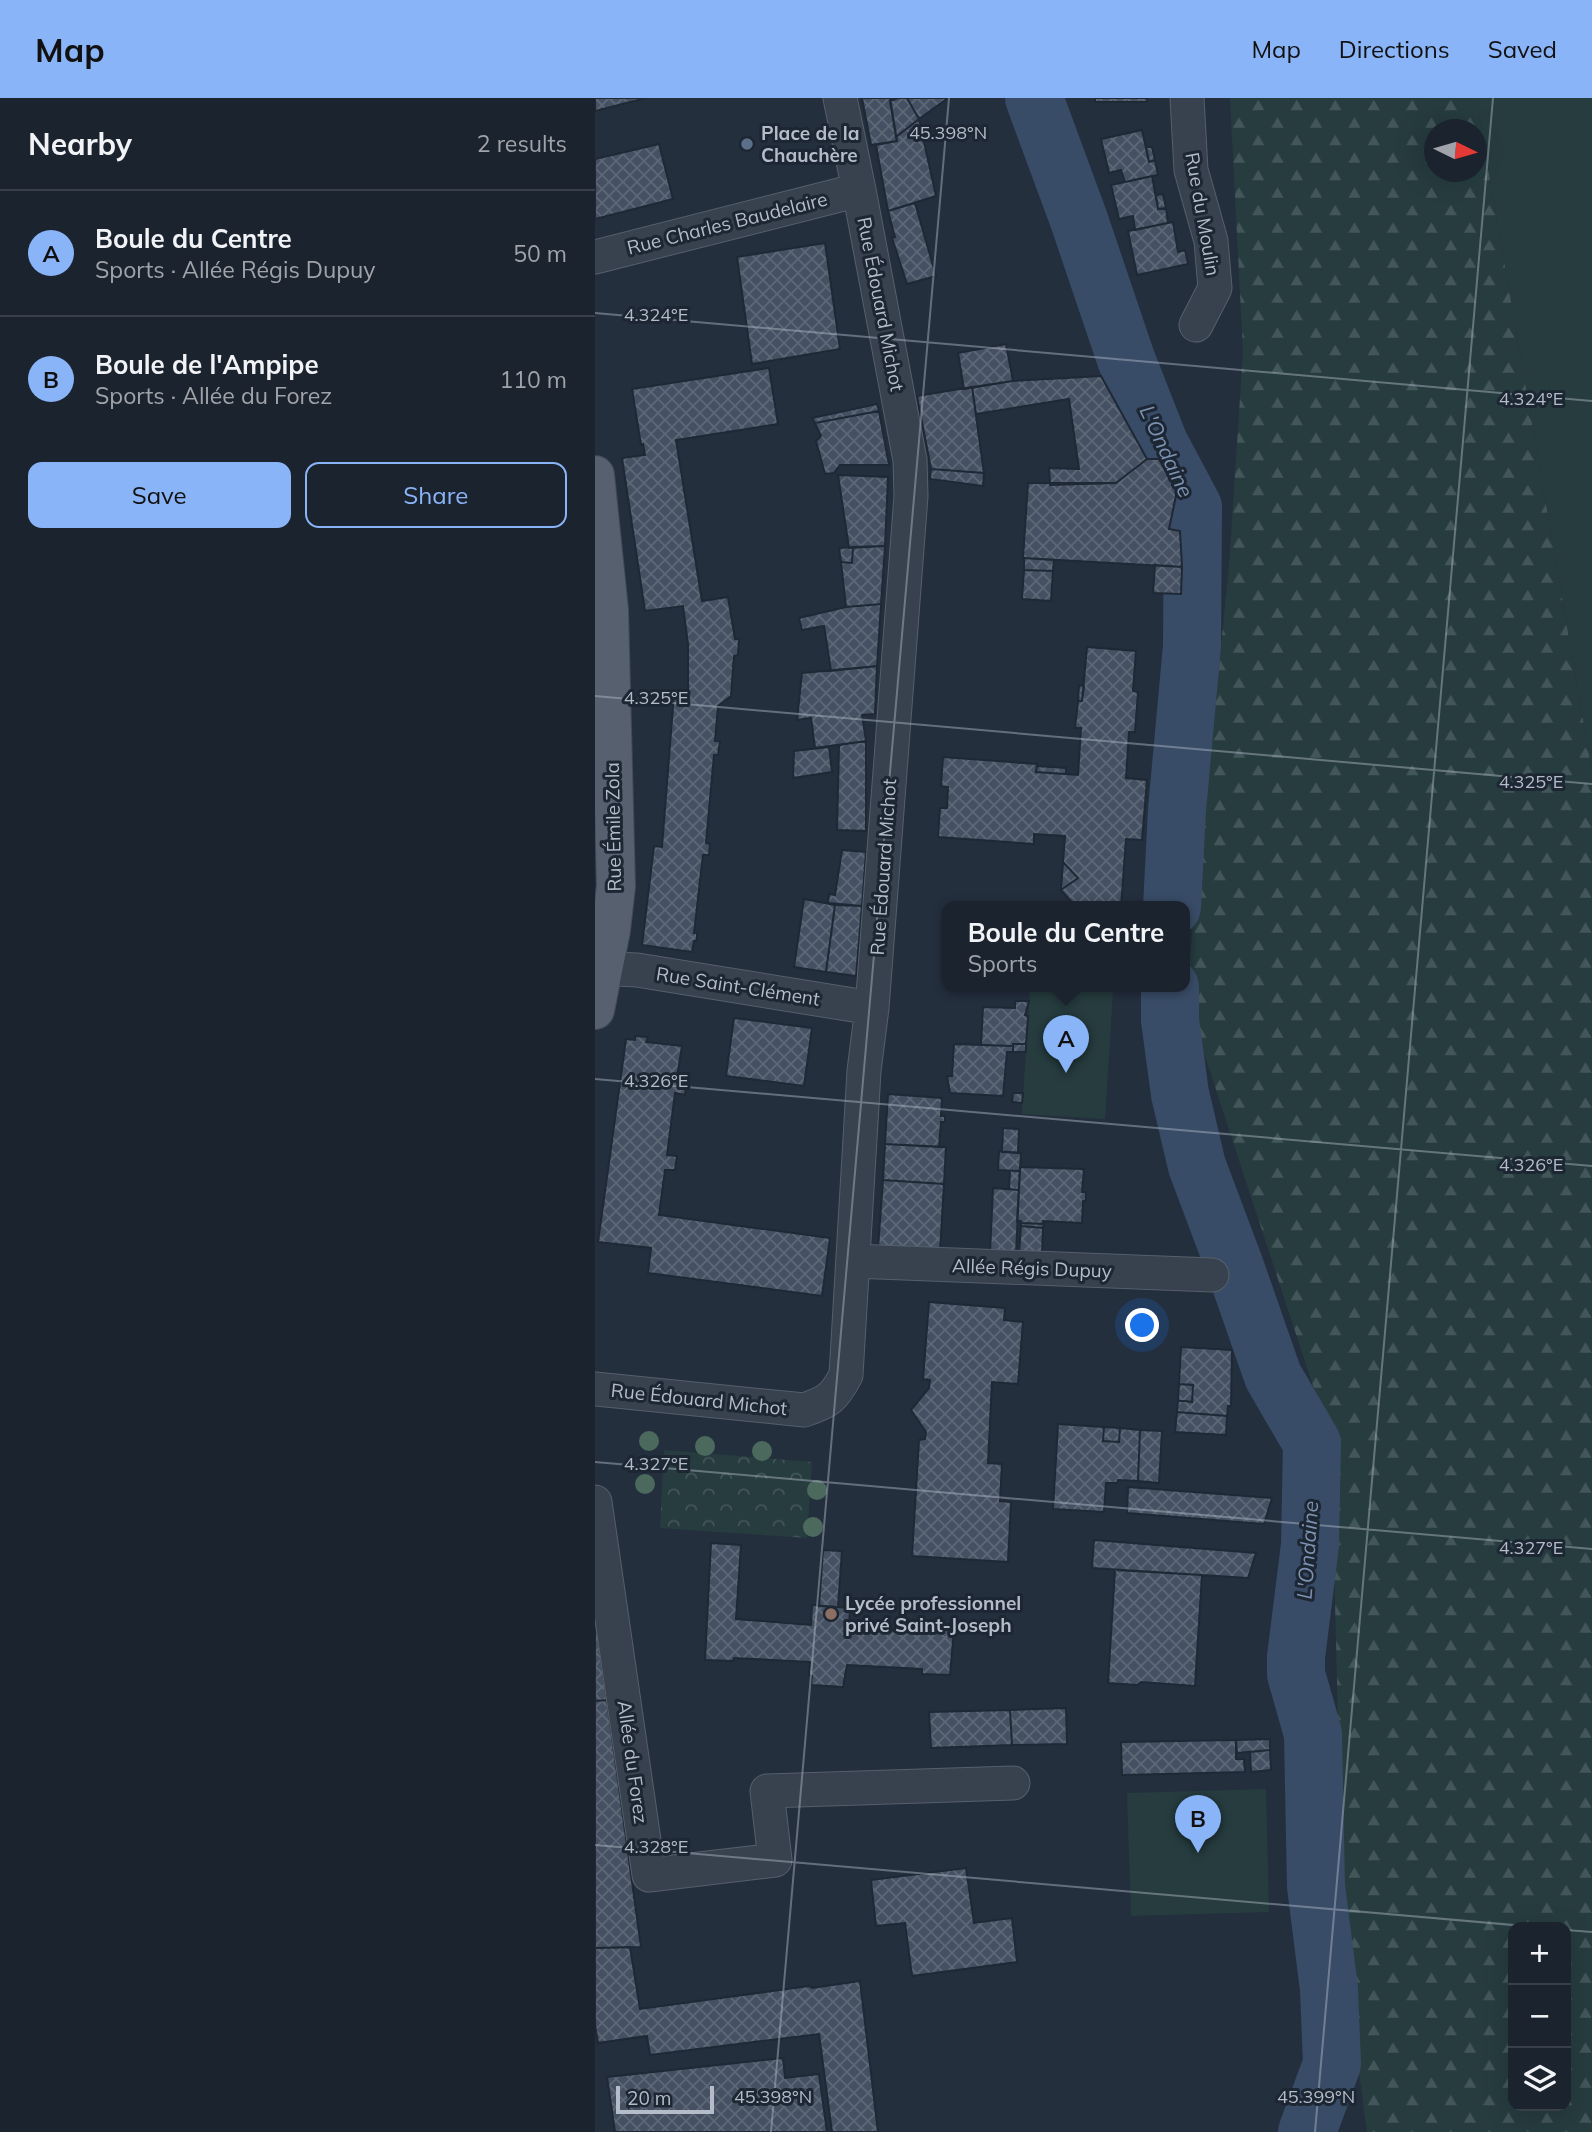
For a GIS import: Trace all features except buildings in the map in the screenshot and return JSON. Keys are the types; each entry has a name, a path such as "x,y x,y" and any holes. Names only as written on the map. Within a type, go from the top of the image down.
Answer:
{"main road":[{"name":"Rue Émile Zola","path":"595,475 616,887 599,968 595,1010"}],"street":[{"name":"Rue Édouard Michot","path":"595,1389 804,1410 828,1402 846,1375 864,1071 872,1008 910,509 910,460 839,98"},
{"name":"Rue du Moulin","path":"1187,98 1191,170 1211,241 1215,288 1196,325"},
{"name":"Rue Charles Baudelaire","path":"595,257 859,190"},
{"name":"Rue Saint-Clément","path":"599,968 637,970 872,1008"},
{"name":"Allée Régis Dupuy","path":"853,1261 1212,1275"},
{"name":"Allée du Forez","path":"595,1503 649,1875 775,1860 767,1791 1013,1783"}],"green space":[{"path":"1230,98 1476,98 1480,119 1424,119 1424,182 1487,182 1487,162 1592,772 1592,2132 1367,2132 1344,1961 1331,1441 1186,998 1187,992 1190,992 1190,958 1229,566 1243,352"},
{"path":"1476,98 1592,98 1592,772 1487,162 1487,119 1480,119"},
{"path":"1030,992 1113,992 1105,1119 1022,1114"},
{"path":"664,1450 812,1462 807,1538 660,1528"},
{"path":"1266,1789 1269,1912 1131,1916 1127,1793"}],"waterway":[{"name":"L'Ondaine","path":"1034,98 1126,359 1159,443 1193,507 1192,646 1177,810 1172,901"},
{"name":"L'Ondaine","path":"1170,992 1170,1020 1180,1094 1197,1166 1273,1376 1312,1443 1310,1545 1296,1674 1313,1734 1316,1886 1329,1989 1332,2064 1307,2132"}],"place":[{"name":"Place de la Chauchère","path":"747,144"},
{"name":"Boule du Centre","path":"1066,1073"},
{"name":"Lycée professionnel privé Saint-Joseph","path":"831,1614"},
{"name":"Boule de l'Ampipe","path":"1198,1853"}]}
